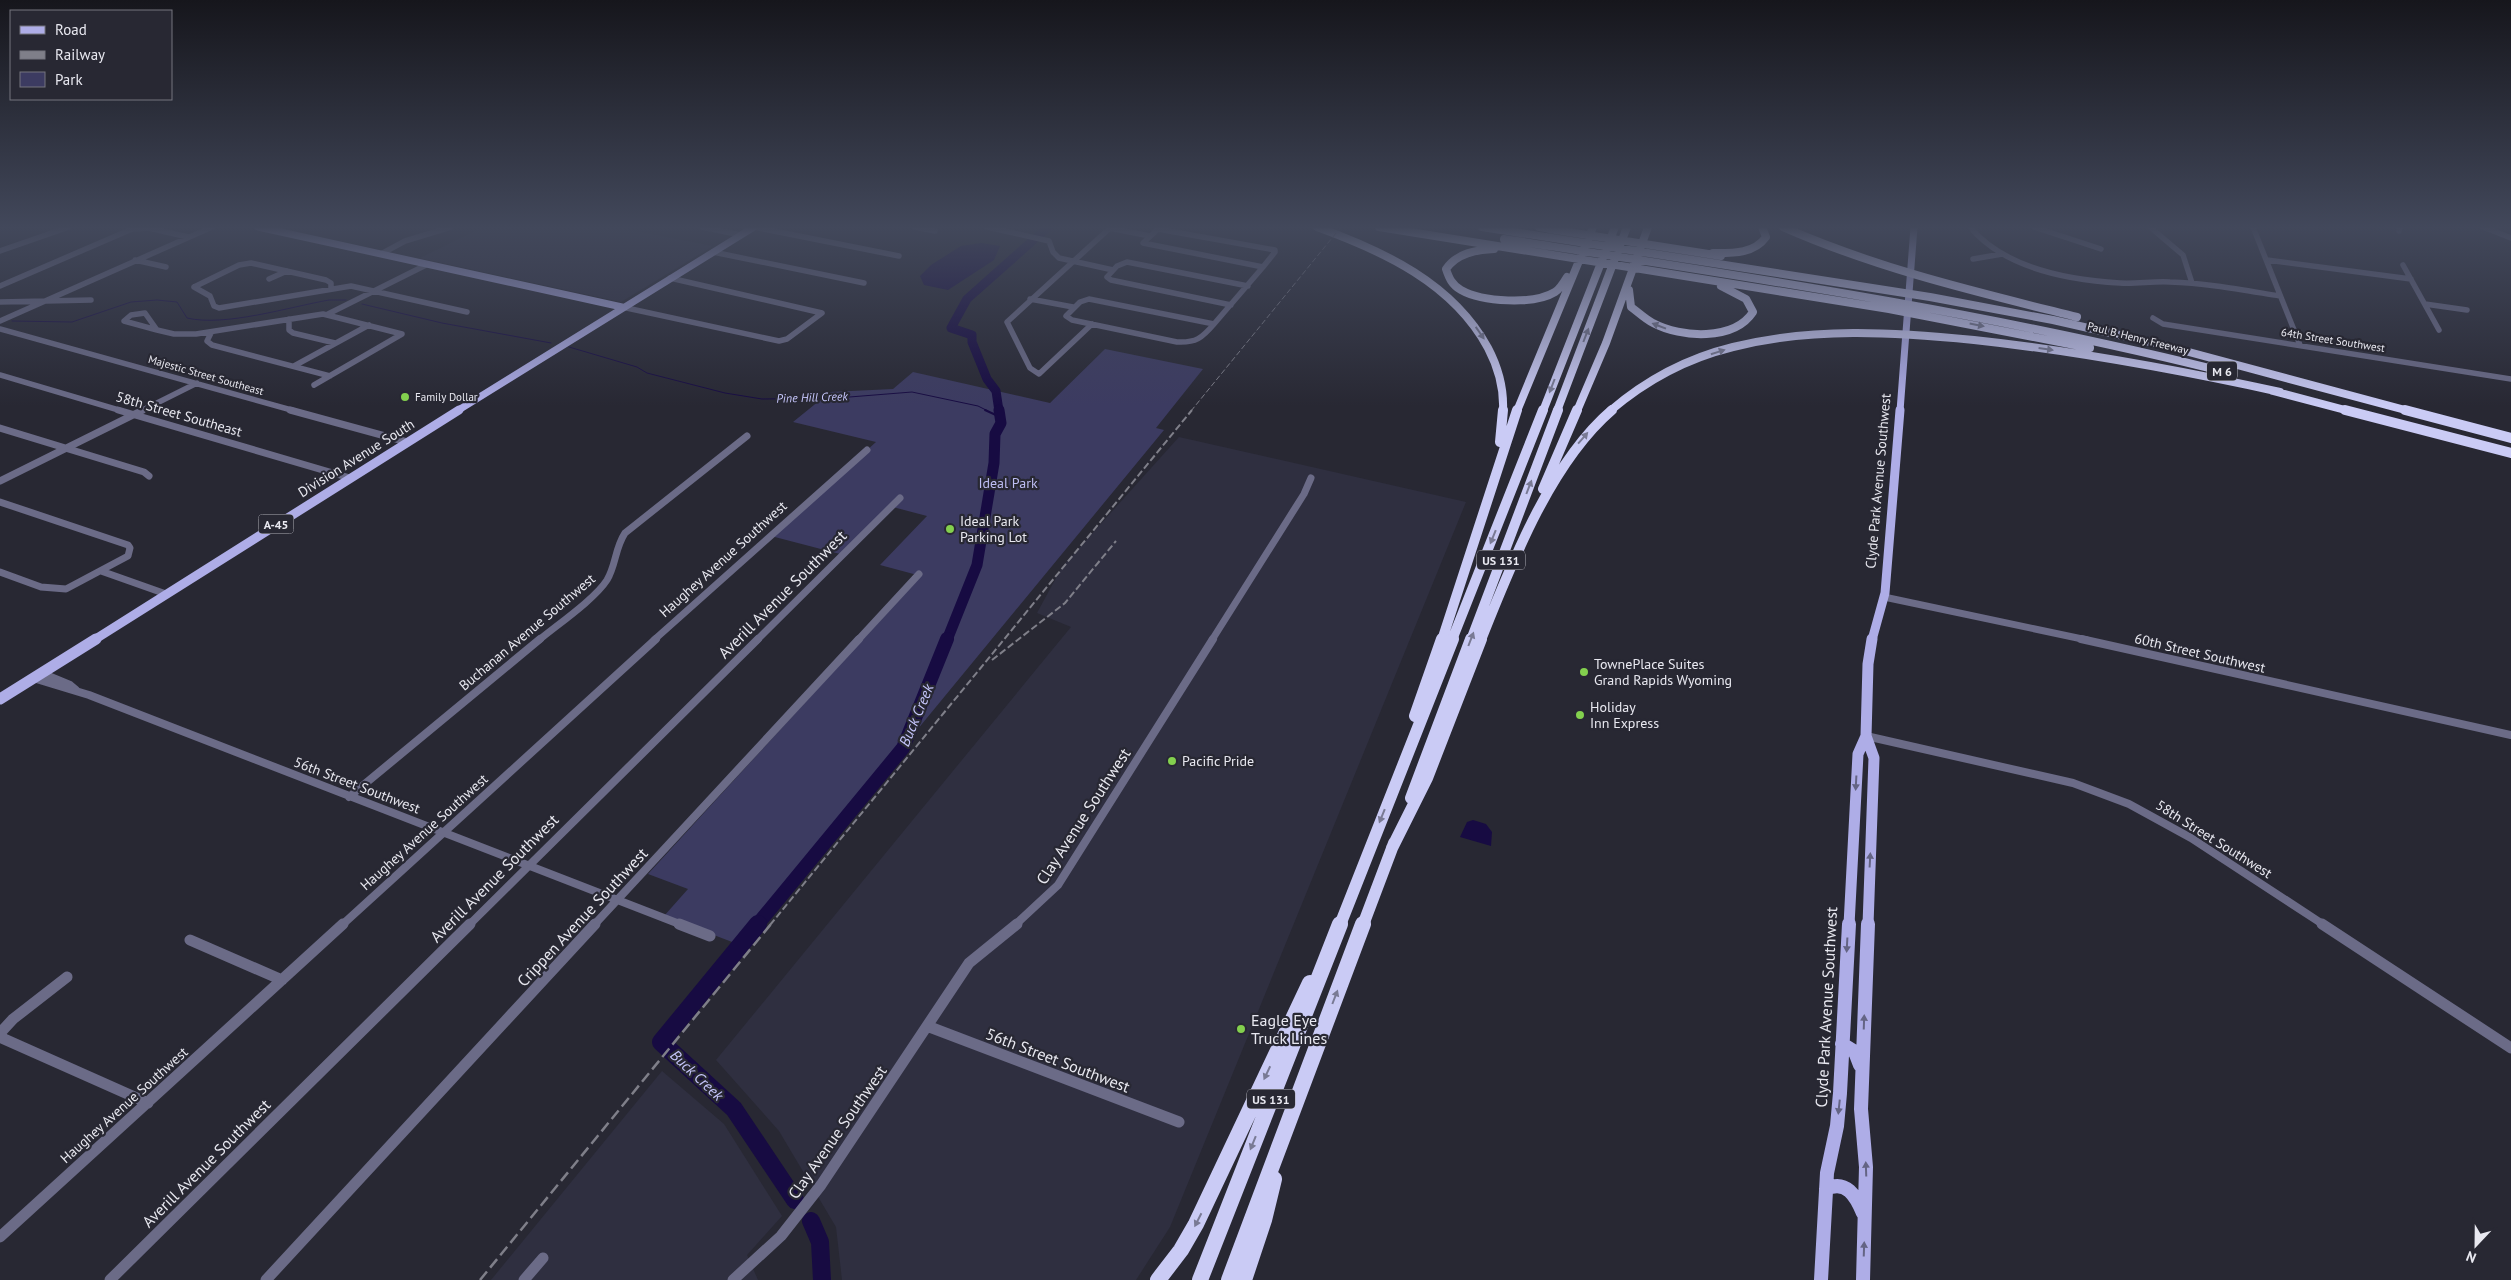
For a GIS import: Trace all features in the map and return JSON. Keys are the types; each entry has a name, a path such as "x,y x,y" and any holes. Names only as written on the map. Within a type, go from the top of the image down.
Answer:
{"highway":[{"path":"1436,287 1469,318 1487,344 1498,368 1504,405 1502,433 1489,493"},
{"path":"1459,287 1473,294 1497,300 1521,300 1556,291 1559,287"},
{"path":"1400,771 1417,707 1461,585 1516,413 1568,287"},
{"name":"US 131","path":"1200,1280 1591,287"},
{"name":"US 131","path":"1229,1280 1605,287"},
{"path":"1392,848 1424,786 1465,679 1626,287"},
{"path":"1630,287 1630,307 1641,317 1665,328 1688,333 1716,333 1741,327 1751,319 1753,311 1748,301 1722,287"},
{"path":"1777,287 1890,305 1930,298 2046,313 2174,344 2489,432"},
{"name":"Paul B. Henry Freeway","path":"1889,287 2044,328 2142,350 2511,452"},
{"path":"1915,287 1930,298 2156,362 2511,452"},
{"name":"Paul B. Henry Freeway","path":"1930,298 2045,318 2139,339 2511,438"},
{"path":"1517,556 1551,487 1576,446 1609,412 1647,384 1701,358 1747,344 1814,335 1887,334 1928,336 2003,343 2112,358 2280,392"},
{"path":"1158,1280 1181,1250 1196,1224 1342,919"},
{"path":"1244,1280 1264,1220 1282,1141"}],"main road":[{"path":"531,287 622,307"},
{"name":"Division Avenue South","path":"0,699 656,287"},
{"name":"Clyde Park Avenue Southwest","path":"1821,1280 1826,1173 1839,1109 1858,754 1866,736 1869,657 1884,597 1909,287"},
{"name":"Clyde Park Avenue Southwest","path":"1864,1280 1866,1167 1861,1115 1874,758 1866,736"},
{"path":"1842,1044 1855,1052 1862,1071"},
{"path":"1826,1189 1839,1185 1851,1191 1858,1200 1865,1218"}],"street":[{"path":"0,321 77,287"},
{"path":"195,287 207,294 214,306 219,308 344,287"},
{"path":"355,287 466,312"},
{"path":"157,330 145,313 131,315 124,320 157,330 183,334 211,333 328,314 383,287"},
{"path":"622,307 777,341 787,339 822,312 709,287"},
{"path":"1044,287 1007,322 1030,368 1039,374 1092,324"},
{"path":"1143,287 1231,305"},
{"path":"1214,324 1089,299 1074,307 1066,316 1067,318 1092,324 1192,343 1200,340 1247,287"},
{"path":"2217,287 2280,296"},
{"path":"2277,287 2300,345"},
{"path":"2415,287 2439,330"},
{"path":"1030,299 1074,307"},
{"path":"0,302 91,300"},
{"path":"2424,304 2466,310"},
{"path":"314,385 402,334 328,314"},
{"name":"64th Street Southwest","path":"2154,318 2163,324 2511,379"},
{"path":"289,319 288,330 293,333 335,344"},
{"path":"294,366 369,325"},
{"name":"Majestic Street Southeast","path":"0,329 407,442"},
{"path":"211,333 207,341 212,344 330,376"},
{"name":"58th Street Southeast","path":"0,375 350,478"},
{"path":"0,481 197,383"},
{"path":"0,428 144,472 150,476"},
{"name":"Buchanan Avenue Southwest","path":"349,796 600,589 613,572 614,551 625,534 747,436"},
{"name":"Haughey Avenue Southwest","path":"0,1237 444,834 750,552 860,454 867,450"},
{"name":"Clay Avenue Southwest","path":"733,1280 781,1236 821,1186 969,963 992,942 1027,917 1058,885 1304,494 1311,478"},
{"name":"Averill Avenue Southwest","path":"110,1280 900,498"},
{"path":"0,502 128,545 130,548 128,556 66,590 56,590 0,572"},
{"path":"101,571 166,594"},
{"name":"Crippen Avenue Southwest","path":"266,1280 919,574"},
{"name":"60th Street Southwest","path":"1884,597 1972,614 2511,735"},
{"name":"56th Street Southwest","path":"37,675 63,689 78,691 710,936"},
{"name":"58th Street Southwest","path":"1866,736 2073,783 2129,804 2191,838 2511,1048"},
{"path":"190,940 282,980"},
{"path":"67,977 13,1019 1,1032 2,1038 148,1103"},
{"name":"56th Street Southwest","path":"927,1026 1179,1122"},
{"path":"524,1280 542,1258"}],"shaded area":[{"path":"551,287 646,287 621,302"},
{"path":"932,287 953,287 948,290"},
{"path":"1179,437 1466,502 1170,1227 1136,1280 842,1280 836,1227 779,1131 716,1060 1071,627 1037,613 1062,567"},
{"path":"1473,820 1486,824 1492,832 1491,846 1460,837 1467,822"},
{"path":"662,1071 724,1124 782,1216 747,1255 758,1280 491,1280"}],"green space":[{"name":"Ideal Park","path":"1105,349 1203,369 1156,428 1164,430 740,945 664,916 688,889 648,874 921,576 880,565 927,516 889,506 840,554 771,536 876,442 793,422 830,392 893,389 913,372 1050,403"}],"waterway":[{"name":"Buck Creek","path":"981,287 967,299 951,328 972,335 972,342 987,379 996,391 999,411"},
{"name":"Pine Hill Creek","path":"12,321 72,322 131,302 157,300 177,302 187,318 220,320 257,315 329,300 346,300"},
{"name":"Pine Hill Creek","path":"362,304 442,323 551,343"},
{"name":"Pine Hill Creek","path":"569,347 637,367 647,373 725,393 762,399 837,398 912,392 978,406 988,411"},
{"name":"Pine Hill Creek","path":"985,410 998,416"},
{"name":"Buck Creek","path":"947,640 977,565 994,463 995,434 1001,423 999,410"},
{"name":"Buck Creek","path":"757,925 903,748 947,639"},
{"name":"Buck Creek","path":"758,924 661,1042 734,1109 795,1200"},
{"name":"Buck Creek","path":"811,1221 820,1242 822,1280"}],"railway":[{"path":"1191,411 1292,287"},
{"path":"770,925 1192,410"},
{"path":"992,660 1065,603 1116,541"},
{"path":"480,1280 771,924"}],"place":[{"name":"Family Dollar","path":"405,397"},
{"name":"Ideal Park Parking Lot","path":"950,529"},
{"name":"TownePlace Suites Grand Rapids Wyoming","path":"1584,672"},
{"name":"Holiday Inn Express","path":"1580,715"},
{"name":"Pacific Pride","path":"1172,761"},
{"name":"Eagle Eye Truck Lines","path":"1241,1029"}]}
